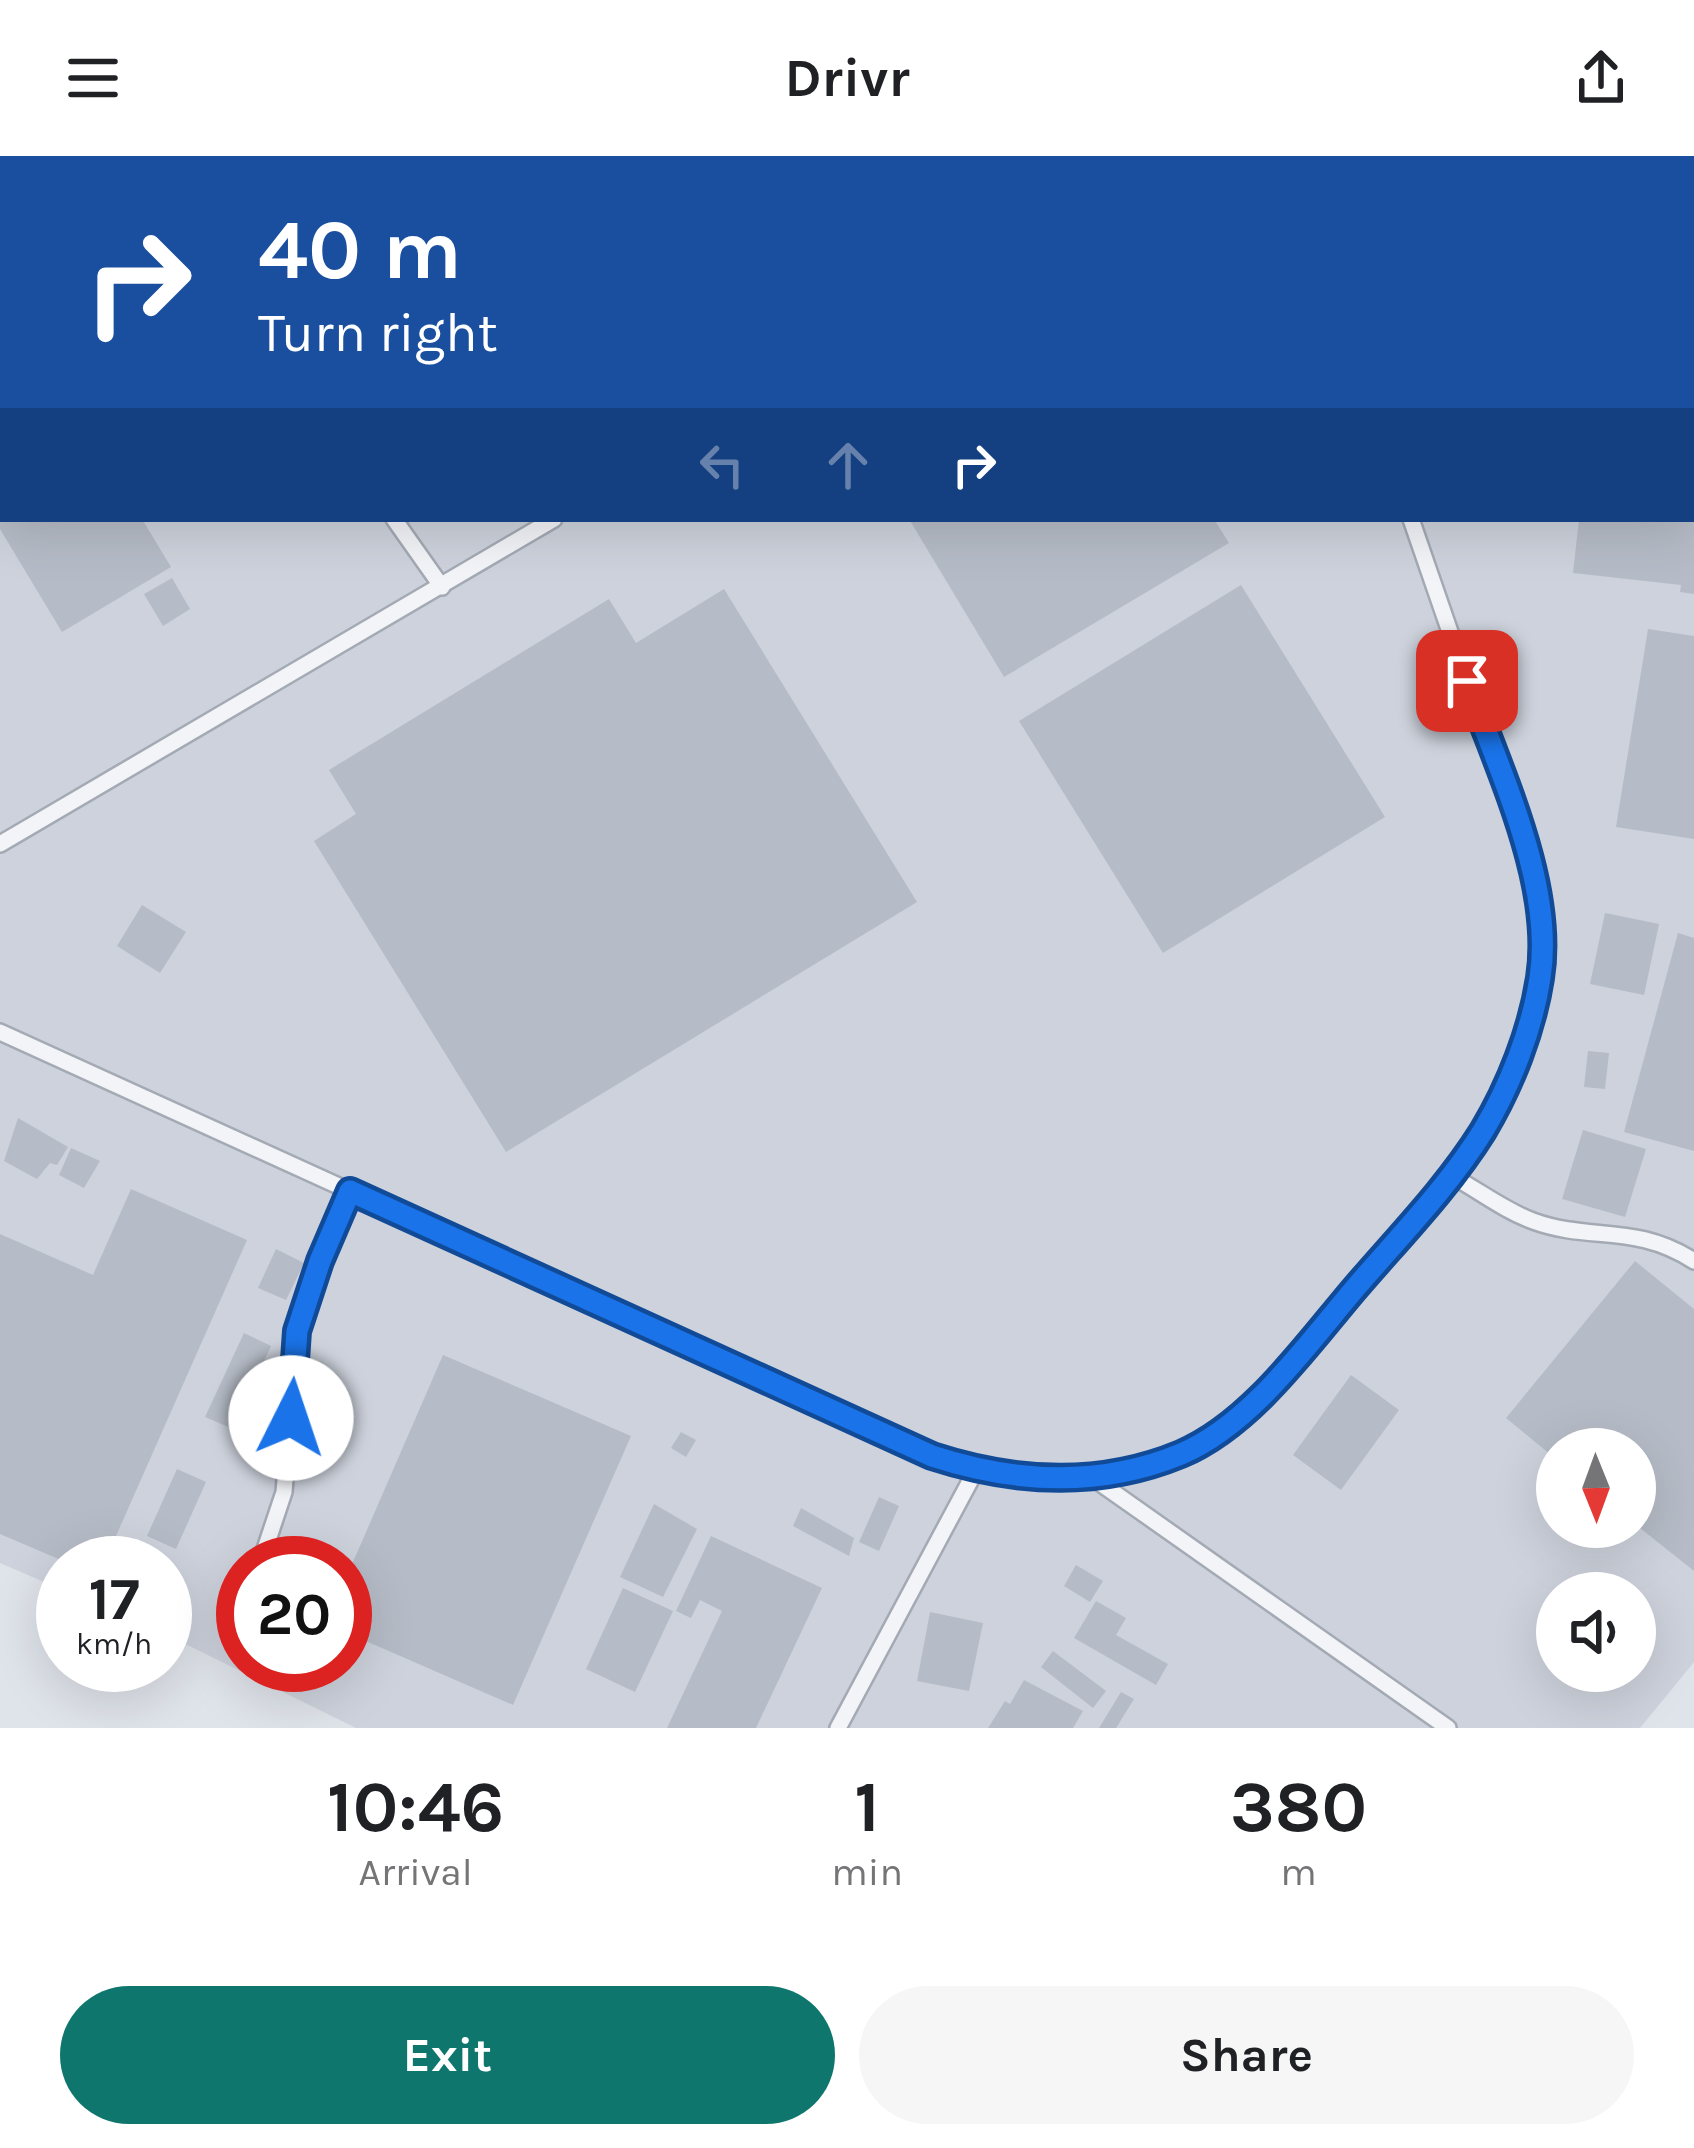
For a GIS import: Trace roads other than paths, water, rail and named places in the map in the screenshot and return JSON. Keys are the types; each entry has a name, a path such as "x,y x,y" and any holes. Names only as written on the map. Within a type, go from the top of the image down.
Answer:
{"lane":[{"path":"396,522 442,587"},
{"path":"0,844 549,522"},
{"path":"0,1032 932,1456 1027,1479 1094,1478 1183,1453 1258,1401 1452,1176 1485,1127 1521,1051 1541,975 1538,884 1412,522"},
{"path":"1452,1176 1534,1222 1645,1238 1666,1244 1694,1262"},
{"path":"269,1536 284,1492 297,1331 350,1191"},
{"path":"838,1728 976,1470"},
{"path":"1094,1478 1448,1728"}]}
